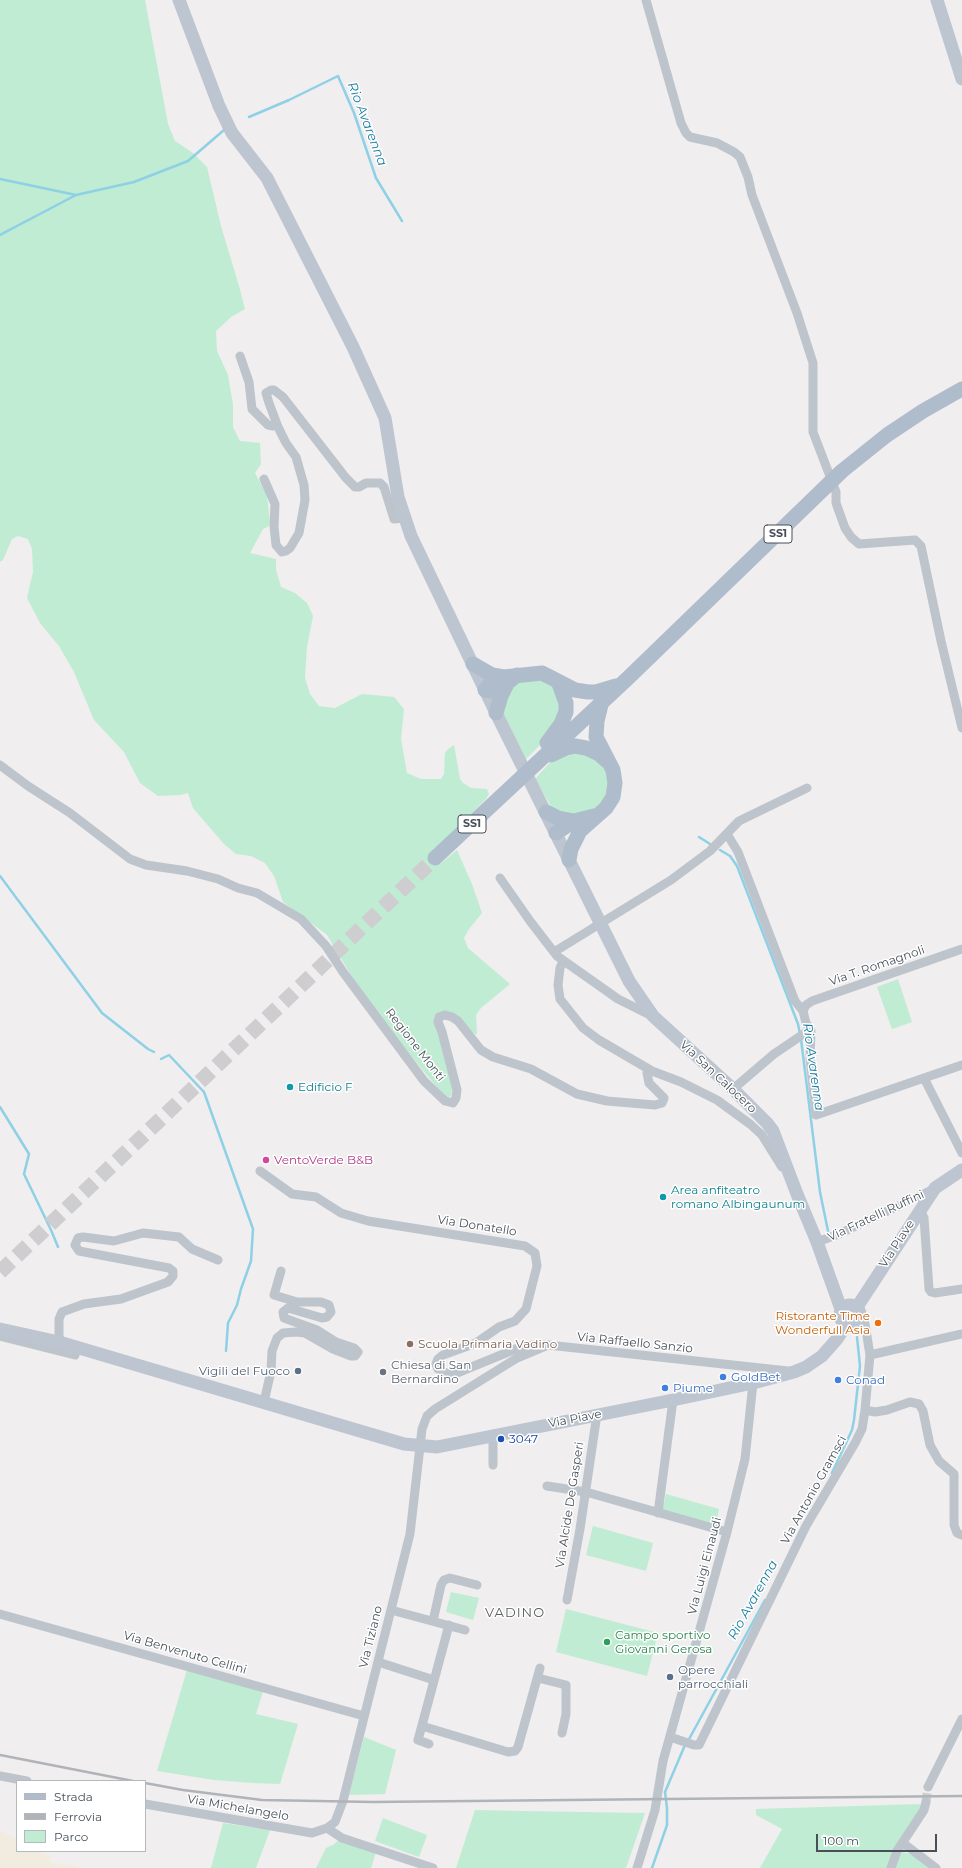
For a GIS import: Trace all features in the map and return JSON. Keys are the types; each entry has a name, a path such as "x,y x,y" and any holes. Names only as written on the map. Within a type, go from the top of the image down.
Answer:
{"main road":[{"name":"Via San Calocero","path":"179,0 219,106 232,134 267,178 353,347 377,399 385,418 398,497 411,536 496,713 629,981 653,1016 733,1089 773,1131 817,1242"},
{"path":"937,0 962,80"},
{"name":"SS1","path":"435,858 602,701 621,685 842,471 888,435 923,411 962,389"},
{"path":"473,664 492,675 509,679 542,673 575,690 588,692 596,692 621,685"},
{"path":"485,690 492,691 509,679"},
{"path":"496,713 501,696 509,679"},
{"path":"539,760 545,746 561,724 566,712 566,703 558,681"},
{"path":"556,833 563,834 595,816 606,808 613,797 615,783 613,770 596,737 597,721 602,701"},
{"path":"539,760 566,748 575,746 586,748 599,754 609,763"},
{"path":"546,812 577,826"},
{"path":"569,860 577,826"},
{"name":"Via Piave","path":"858,1312 935,1188 962,1170"},
{"name":"Via Fratelli Ruffini","path":"817,1242 841,1309"},
{"path":"847,1305 858,1312 853,1325 846,1325 840,1319 841,1309 847,1305"},
{"name":"Via Piave","path":"0,1329 59,1342 404,1444 437,1447 754,1383 794,1372 806,1367 822,1356 837,1339 846,1325"}],"street":[{"path":"646,0 681,123 686,133 690,137 716,143 734,152 740,157 748,177 752,195 797,313 813,363 813,432 836,492 836,503 850,538 859,544 915,540 922,546 941,641 962,728"},
{"path":"240,356 249,382 252,409 268,425 273,426 276,423"},
{"path":"264,479 275,504 274,527 276,545 282,552 286,551 290,548 299,533 305,500 304,485 296,457 286,443 276,423 266,393 274,390 283,397 346,478 355,487 359,487 366,483 380,483 384,487 394,519 404,518"},
{"name":"Regione Monti","path":"0,765 70,813 130,859 146,865 206,875 238,888 250,890 274,902 301,919 326,946 343,972 424,1081 445,1101 453,1103 456,1098 457,1090 444,1038 438,1022 439,1017 445,1015 458,1021 481,1050 493,1057 531,1069 577,1094 607,1101 656,1105 662,1103 664,1098 649,1083 647,1073 652,1071"},
{"path":"554,952 671,880 710,851 739,821 807,788"},
{"path":"727,834 738,852 795,1001 803,1011 806,1023 811,1031 810,1059 816,1115 962,1065"},
{"path":"500,878 530,922 563,961 618,999 653,1016"},
{"name":"Via T. Romagnoli","path":"803,1011 806,1005 812,1001 962,949"},
{"path":"563,961 560,968 558,985 560,999 583,1028 599,1040 652,1071 708,1094 762,1135 782,1167 788,1170"},
{"path":"733,1089 762,1064 805,1033"},
{"path":"924,1078 962,1153"},
{"name":"Via Donatello","path":"260,1171 292,1194 316,1197 341,1213 368,1221 525,1246 534,1254 537,1266 526,1309 515,1321 499,1328 476,1343 443,1355 438,1359 436,1364 438,1369 446,1373 457,1373 518,1348 539,1344 548,1346"},
{"name":"Via Fratelli Ruffini","path":"817,1242 839,1234 935,1188"},
{"path":"920,1210 924,1218 929,1289 931,1292 935,1293 962,1289"},
{"path":"59,1342 59,1319 62,1312 84,1304 121,1299 168,1282 173,1276 169,1268 79,1251 75,1245 78,1238 83,1236 114,1241 143,1233 179,1237 192,1249 218,1260"},
{"path":"264,1402 271,1371 272,1351 277,1338 283,1333 305,1333 333,1349 351,1356 355,1356 358,1352 354,1348 336,1342 317,1330 284,1318 283,1312 288,1308 322,1318 327,1317 331,1312 328,1305 321,1302 297,1302 274,1295 280,1271"},
{"name":"Via Antonio Gramsci","path":"673,1737 694,1745 699,1745 806,1526 862,1429 870,1355 865,1324 858,1312"},
{"path":"870,1355 962,1334"},
{"path":"0,1336 75,1355 77,1348"},
{"name":"Via Raffaello Sanzio","path":"421,1446 422,1429 427,1416 435,1409 517,1358 548,1346 794,1372"},
{"name":"Via Luigi Einaudi","path":"637,1868 654,1810 657,1789 673,1737 745,1460 754,1383"},
{"path":"658,1513 673,1400"},
{"path":"865,1410 875,1412 887,1410 910,1402 919,1404 923,1411 930,1445 939,1461 958,1474 954,1526 957,1532 962,1535"},
{"name":"Via Alcide De Gasperi","path":"567,1600 586,1492 597,1414"},
{"path":"493,1435 493,1465"},
{"name":"Via Tiziano","path":"327,1828 335,1822 343,1801 410,1534 421,1446"},
{"path":"547,1486 586,1492 727,1532"},
{"path":"433,1621 441,1585 444,1580 450,1578 477,1585"},
{"path":"391,1610 465,1630"},
{"name":"Via Benvenuto Cellini","path":"0,1614 364,1716"},
{"path":"429,1744 418,1740 449,1625"},
{"path":"378,1662 434,1680"},
{"path":"422,1726 508,1752 515,1751 518,1747 540,1668"},
{"path":"538,1678 566,1685 566,1714 562,1733"},
{"path":"928,1787 962,1719"},
{"path":"0,1776 22,1780"},
{"path":"891,1868 897,1851 924,1810 926,1802"},
{"name":"Via Michelangelo","path":"146,1804 312,1834 327,1828"},
{"path":"327,1828 342,1838 433,1868"},
{"path":"903,1843 936,1868"}],"green space":[{"path":"0,0 145,0 168,124 175,141 193,153 207,167 221,226 245,309 231,317 216,331 217,351 228,375 233,405 233,427 240,441 260,443 261,464 255,473 267,495 270,522 269,526 263,529 250,553 276,559 276,570 281,587 295,593 307,603 313,616 307,647 305,678 310,694 319,706 335,708 362,694 394,697 404,709 401,739 407,773 421,779 441,779 444,774 445,753 454,745 460,779 463,783 471,788 487,789 489,794 486,799 453,832 440,864 457,850 472,884 482,913 469,929 464,938 468,948 510,984 481,1008 476,1015 477,1035 438,1013 434,1017 453,1087 451,1096 448,1098 445,1097 402,1045 357,985 327,935 283,902 274,876 265,863 251,856 236,854 224,844 193,808 188,793 158,796 140,783 124,752 94,720 74,672 59,646 40,623 27,598 33,572 32,549 28,539 18,536 12,539 3,560 0,562"},
{"path":"537,676 554,685 563,702 549,736 526,759 504,715 502,705 518,680"},
{"path":"582,750 604,764 609,776 610,789 596,811 571,817 552,808 535,779 556,756"},
{"path":"898,979 912,1022 892,1029 877,987"},
{"path":"666,1494 719,1509 716,1527 662,1512"},
{"path":"593,1526 653,1543 646,1571 586,1555"},
{"path":"451,1592 479,1598 473,1620 446,1612"},
{"name":"Campo sportivo Giovanni Gerosa","path":"566,1609 658,1633 647,1676 556,1652"},
{"path":"187,1670 263,1691 256,1714 298,1724 280,1784 214,1780 157,1771"},
{"path":"364,1737 396,1750 385,1794 349,1795"},
{"path":"923,1804 889,1868 760,1868 782,1829 756,1815 756,1809"},
{"path":"475,1810 645,1813 626,1868 456,1868"},
{"path":"383,1818 427,1835 419,1857 375,1841"},
{"path":"223,1823 270,1830 256,1868 211,1868"},
{"path":"339,1840 376,1852 371,1868 316,1868 326,1848"},
{"path":"899,1852 913,1854 933,1868 894,1868"}],"sand":[{"path":"0,1830 16,1839 16,1852 40,1852 51,1856 49,1862 61,1865 62,1863 69,1866 69,1864 81,1868 0,1868"}],"waterway":[{"name":"Rio Avarenna","path":"249,117 289,100 338,76 354,113 376,178 402,221"},
{"path":"0,235 76,195 134,182 188,161 224,130"},
{"path":"0,179 76,195"},
{"name":"Rio Avarenna","path":"699,837 710,844"},
{"name":"Rio Avarenna","path":"720,850 730,856 737,866 798,1024 800,1034"},
{"path":"0,876 102,1013 148,1049 154,1052"},
{"name":"Rio Avarenna","path":"801,1039 820,1192 828,1231"},
{"path":"161,1059 169,1055 204,1092 253,1229 251,1261 237,1305 228,1323 226,1351"},
{"path":"0,1107 29,1154 24,1174 58,1247"},
{"name":"Rio Avarenna","path":"832,1473 852,1430 854,1420 860,1366 857,1337"},
{"name":"Rio Avarenna","path":"688,1741 765,1600"},
{"name":"Rio Avarenna","path":"652,1868 667,1825 665,1792 685,1745"}],"tunnel":[{"path":"0,1272 435,858"},
{"path":"926,1802 928,1787"}],"railway":[{"path":"0,1755 128,1780"},
{"path":"146,1783 183,1790 262,1800 373,1802 962,1796"}],"place":[{"name":"Edificio F","path":"290,1087"},
{"name":"VentoVerde B&B","path":"266,1160"},
{"name":"Area anfiteatro romano Albingaunum","path":"663,1197"},
{"name":"Ristorante Time Wonderfull Asia","path":"878,1323"},
{"name":"Scuola Primaria Vadino","path":"410,1344"},
{"name":"Vigili del Fuoco","path":"298,1371"},
{"name":"Chiesa di San Bernardino","path":"383,1372"},
{"name":"GoldBet","path":"723,1377"},
{"name":"Conad","path":"838,1380"},
{"name":"Piume","path":"665,1388"},
{"name":"3047","path":"501,1439"},
{"name":"Campo sportivo Giovanni Gerosa","path":"607,1642"},
{"name":"Opere parrocchiali","path":"670,1677"}],"district":[{"name":"VADINO","path":"515,1613"}]}
